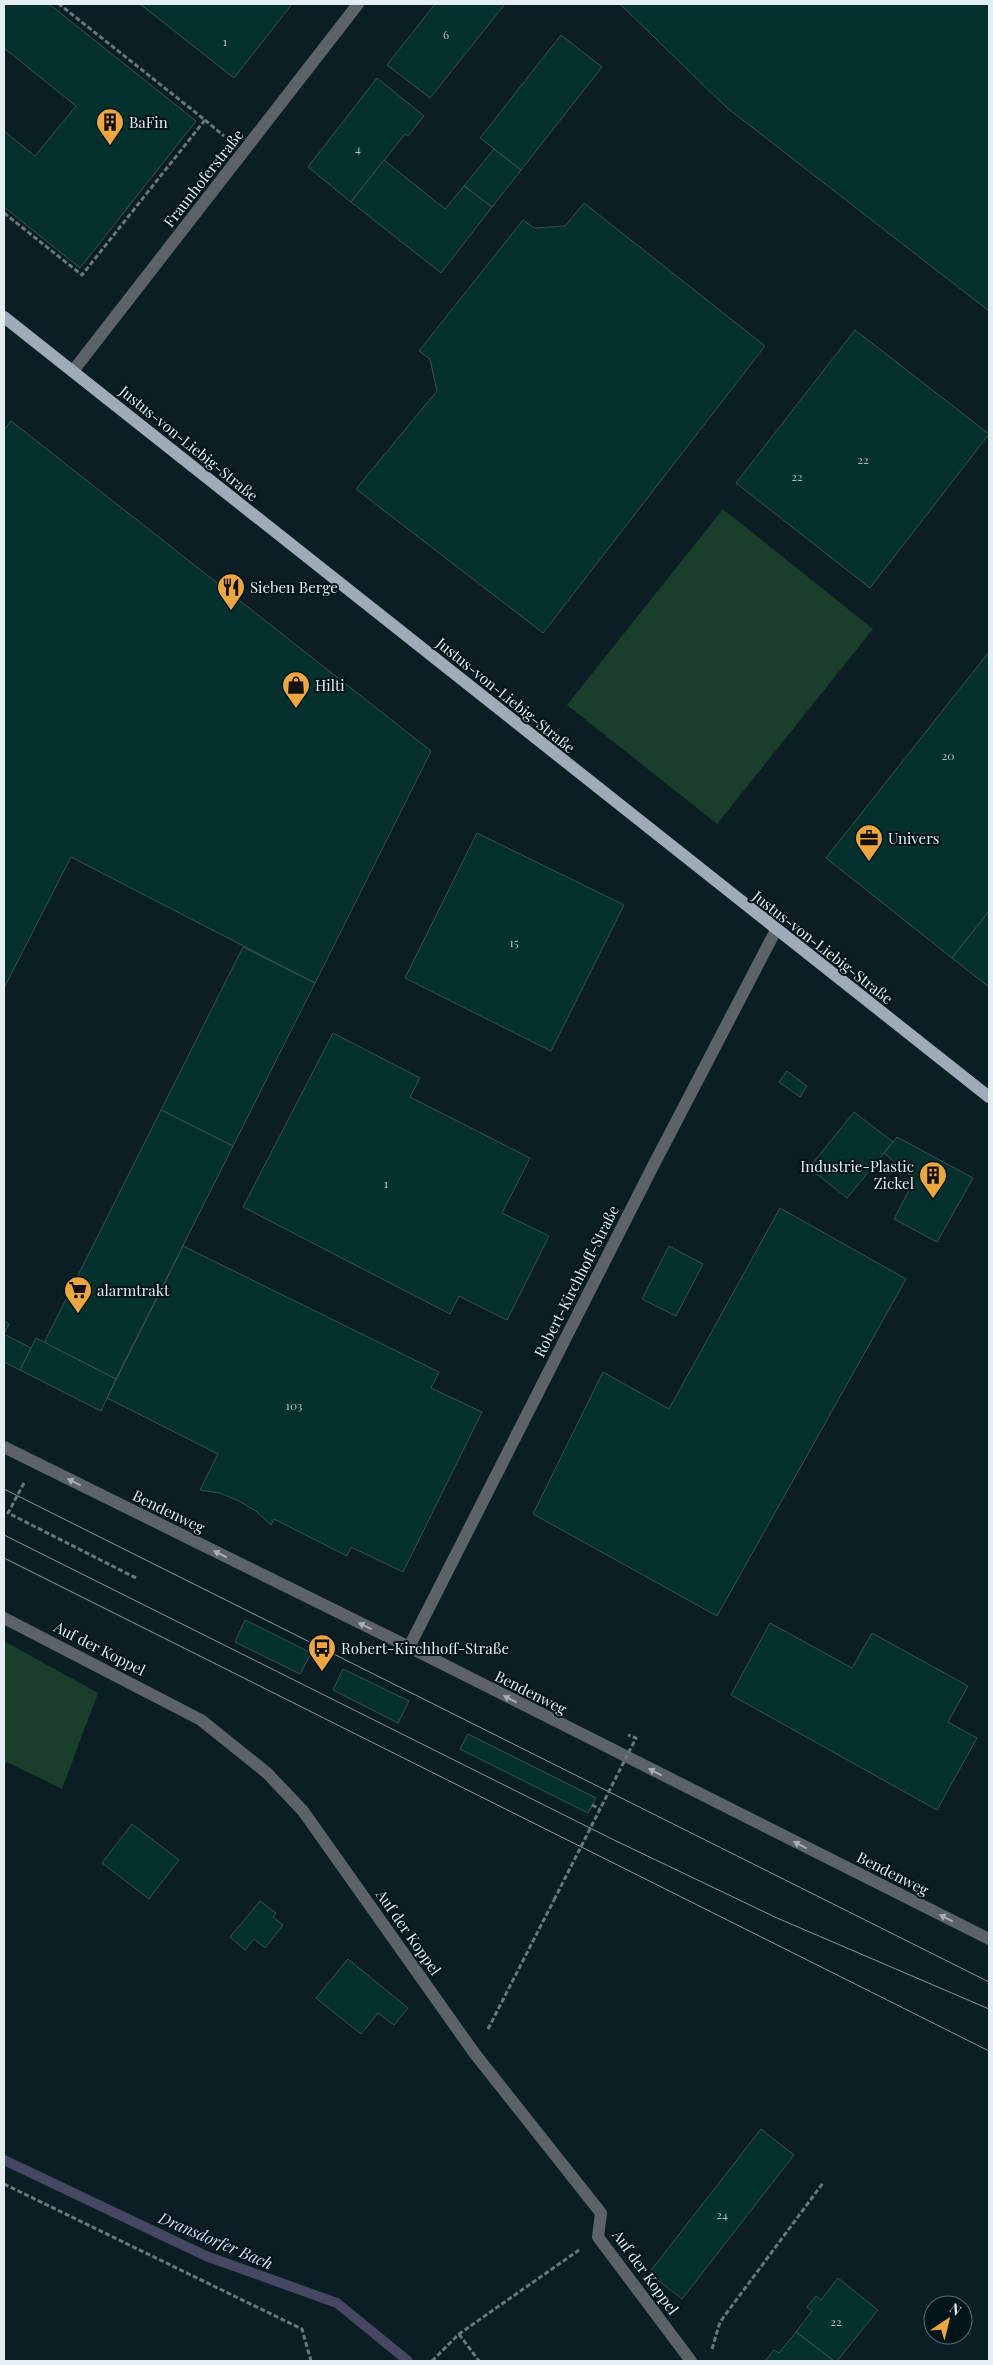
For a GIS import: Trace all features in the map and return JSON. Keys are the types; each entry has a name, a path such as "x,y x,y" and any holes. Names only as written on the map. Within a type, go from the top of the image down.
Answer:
{"main road":[{"name":"Justus-von-Liebig-Straße","path":"4,317 989,1097"}],"street":[{"name":"Fraunhoferstraße","path":"73,371 358,4"},
{"name":"Robert-Kirchhoff-Straße","path":"409,1647 652,1168 776,930"},
{"name":"Bendenweg","path":"4,1447 409,1647 989,1939"},
{"name":"Auf der Koppel","path":"4,1618 201,1720 268,1773 303,1811 476,2054 601,2212 598,2237 691,2361"}],"path":[{"path":"4,213 82,275 205,120 59,4"},
{"path":"26,1478 8,1513 138,1578"},
{"path":"496,2014 636,1738 628,1734"},
{"path":"592,1805 600,1809"},
{"path":"710,2353 720,2322 823,2182"},
{"path":"4,2184 302,2329 311,2361"},
{"path":"432,2361 459,2334 598,2237"},
{"path":"459,2334 479,2361"}],"green space":[{"path":"723,509 873,629 717,824 567,705"},
{"path":"4,1641 98,1693 62,1789 7,1762 4,1766"}],"building":[{"name":"BaFin","path":"4,4 49,4 196,121 80,268 4,207 4,131 35,156 76,106 4,48"},
{"path":"140,4 292,4 234,78"},
{"path":"435,4 505,4 430,98 387,65"},
{"path":"620,4 989,4 989,311 726,107"},
{"path":"561,35 602,67 521,170 480,138"},
{"path":"377,78 424,116 408,136 405,134 351,202 308,167"},
{"path":"494,149 521,170 492,207 464,186"},
{"path":"384,160 445,209 464,186 492,207 441,273 351,202"},
{"path":"584,203 765,346 543,633 356,489 437,391 430,359 419,351 523,220 534,228 565,226"},
{"path":"855,330 989,434 870,588 736,483"},
{"path":"11,421 431,751 315,983 71,857 4,988 4,430"},
{"path":"989,652 989,911 952,958 826,858"},
{"path":"477,833 624,905 551,1051 405,978"},
{"path":"989,911 989,987 952,958"},
{"path":"243,947 315,983 233,1146 161,1110"},
{"path":"333,1033 420,1078 410,1097 530,1158 502,1213 549,1236 507,1320 459,1296 450,1314 243,1207"},
{"path":"787,1071 807,1086 800,1097 779,1082"},
{"path":"161,1110 233,1146 116,1379 44,1343"},
{"path":"854,1112 893,1142 847,1198 809,1168"},
{"name":"Industrie-Plastic Zickel","path":"897,1137 973,1178 937,1242 894,1219 915,1179 884,1153"},
{"path":"780,1208 906,1279 717,1616 533,1514 603,1372 669,1409"},
{"path":"183,1246 439,1372 431,1388 482,1412 403,1572 351,1547 347,1556 274,1519 271,1525 256,1511 239,1501 220,1493 200,1490 218,1454 107,1398"},
{"path":"669,1246 703,1264 676,1316 642,1299"},
{"path":"4,1321 9,1324 4,1334"},
{"path":"4,1334 31,1348 20,1370 4,1362"},
{"path":"36,1338 116,1379 101,1411 20,1370"},
{"path":"245,1620 311,1653 300,1674 235,1642"},
{"path":"770,1623 852,1668 872,1633 968,1686 948,1722 977,1738 937,1810 731,1695"},
{"path":"343,1669 409,1701 398,1723 333,1690"},
{"path":"468,1734 596,1798 588,1813 460,1749"},
{"path":"132,1824 179,1860 149,1899 102,1863"},
{"path":"260,1901 276,1913 273,1917 283,1925 265,1948 254,1939 245,1950 230,1937"},
{"path":"348,1959 408,2008 394,2025 378,2013 361,2034 316,1998"},
{"path":"761,2129 794,2155 682,2299 649,2273"},
{"path":"838,2278 878,2310 837,2361 834,2361 796,2332 812,2311 807,2307 816,2296 821,2300"},
{"path":"796,2332 834,2361 765,2361 774,2350 779,2353"}],"waterway":[{"name":"Dransdorfer Bach","path":"4,2160 206,2256 337,2303 408,2361"}],"tram line":[{"path":"4,1489 989,1982"},
{"path":"4,1535 614,1840 777,1918 989,2009"},
{"path":"4,1558 989,2051"}],"place":[{"name":"BaFin","path":"110,146"},
{"name":"Sieben Berge","path":"231,611"},
{"name":"Hilti","path":"296,709"},
{"name":"Univers","path":"869,862"},
{"name":"Industrie-Plastic Zickel","path":"933,1199"},
{"name":"alarmtrakt","path":"78,1314"},
{"name":"Robert-Kirchhoff-Straße","path":"322,1672"}]}
